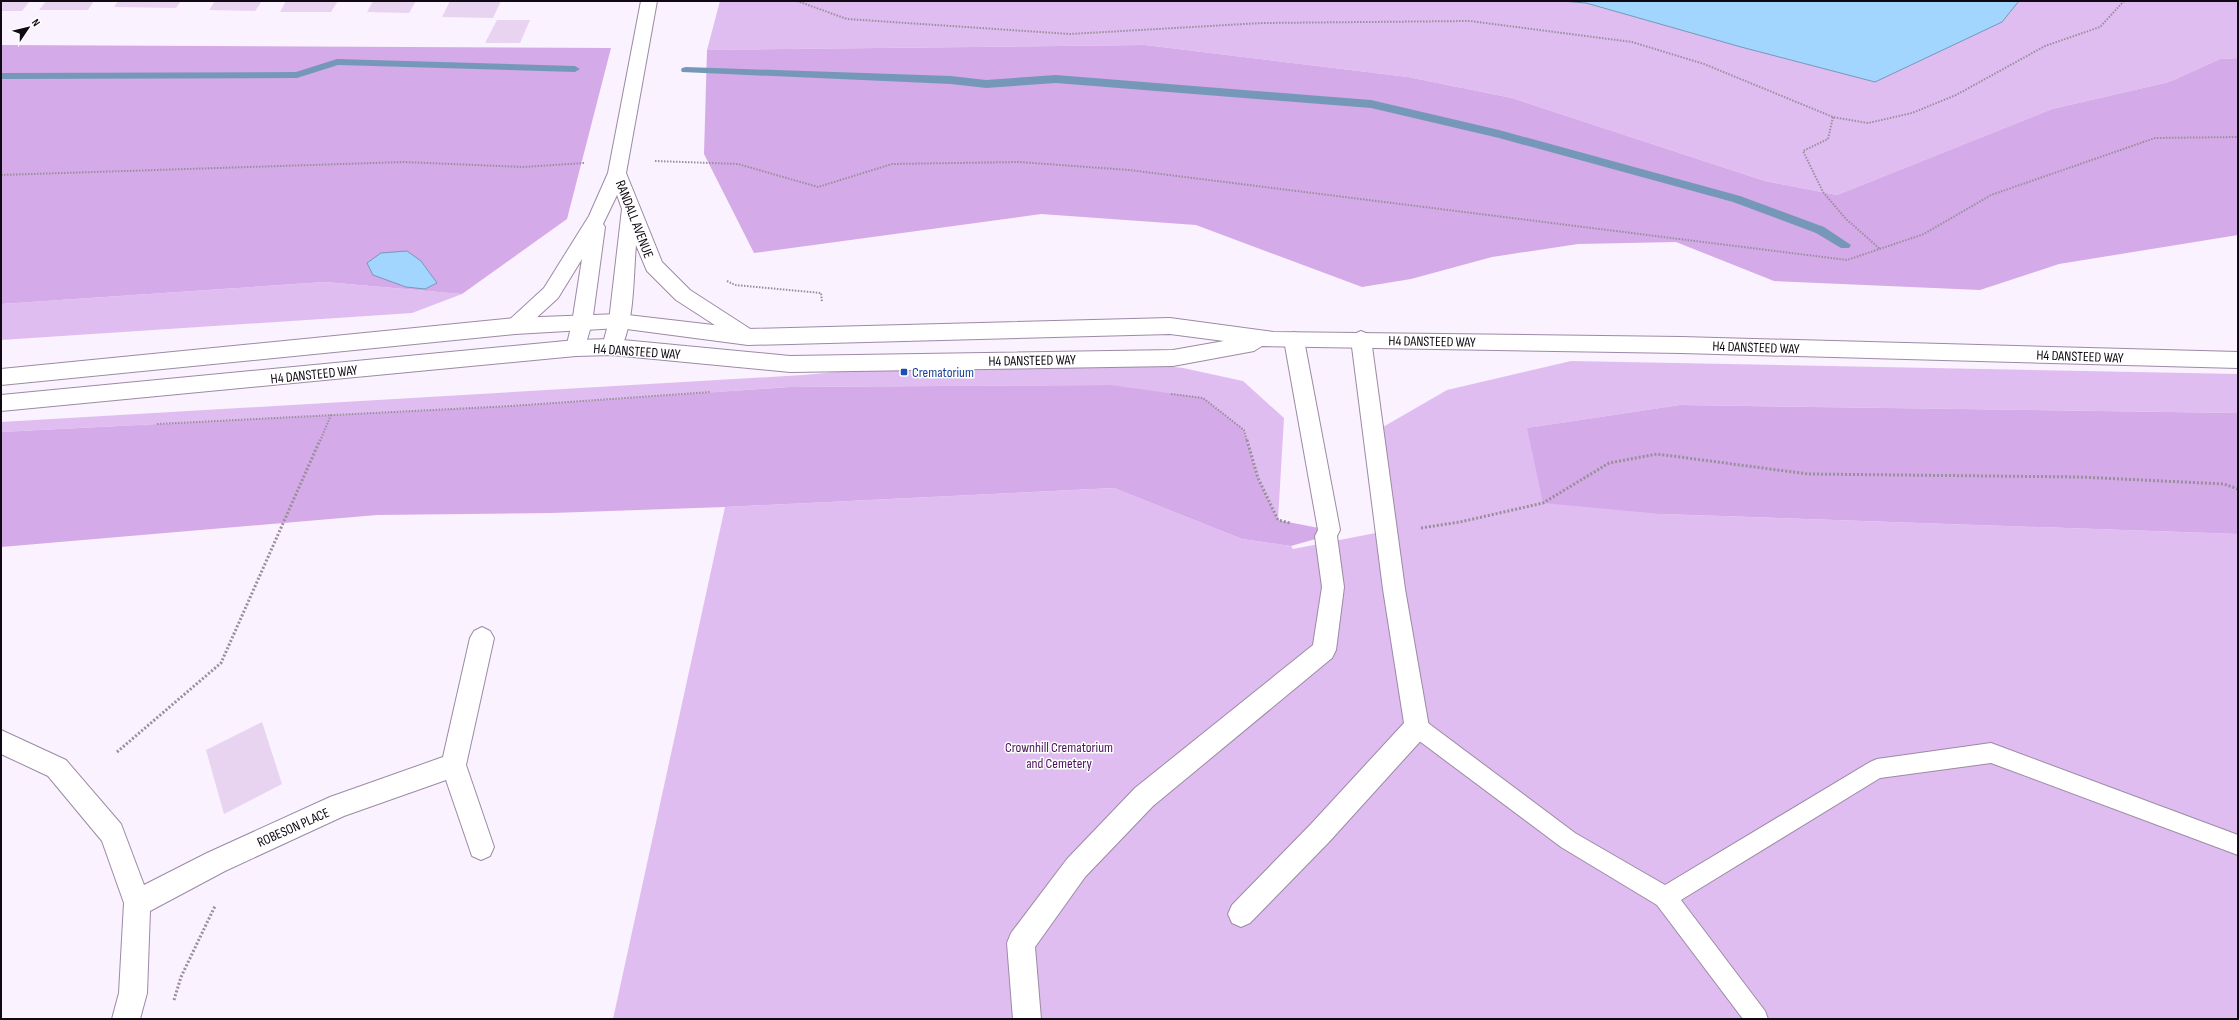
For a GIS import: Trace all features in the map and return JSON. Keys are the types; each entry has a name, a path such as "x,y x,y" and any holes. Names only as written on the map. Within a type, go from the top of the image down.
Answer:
{"street":[{"name":"RANDALL AVENUE","path":"515,326 551,293 598,218 618,167 649,1"},
{"name":"RANDALL AVENUE","path":"618,167 631,208 654,266 683,295 748,337"},
{"path":"612,347 619,321 631,208"},
{"path":"576,348 582,323 598,218"},
{"name":"H4 DANSTEED WAY","path":"1,377 515,326 619,321 748,337 1170,326 1284,340 1361,339 1681,345 2238,360"},
{"path":"1241,914 1320,833 1417,727 1386,531 1361,339"},
{"path":"1027,1019 1021,943 1076,868 1144,797 1324,650 1333,587 1326,536 1329,530 1284,340"},
{"name":"H4 DANSTEED WAY","path":"1,403 576,348 612,347 790,364 1173,358 1284,340"},
{"path":"481,847 454,765 482,638"},
{"path":"1,742 57,768 112,833 137,903 133,993 126,1019"},
{"name":"ROBESON PLACE","path":"137,903 216,862 339,806 454,765"}],"lane":[{"path":"1417,727 1568,840 1665,897 1757,1019"},
{"path":"1665,897 1877,769 1991,753 2238,844"}],"path":[{"path":"797,1 847,19 1070,34 1262,22 1470,21 1632,42 1704,64 1833,116 1868,123 1912,113 1956,95 2045,46 2100,27 2124,1"},
{"path":"1833,116 1828,139 1804,151 1823,192 1846,219 1880,249"},
{"path":"652,161 738,164 818,187 892,164 1019,162 1121,169 1847,260 1924,234 1991,195 2155,138 2238,137"},
{"path":"1,175 404,162 523,167 618,167"},
{"path":"721,278 735,285 821,293 825,334"},
{"path":"150,424 511,406 718,392"},
{"path":"1165,393 1203,398 1244,430 1258,478 1278,520 1329,530"},
{"path":"117,752 221,663 331,415"},
{"path":"1386,531 1392,533 1460,522 1543,503 1609,463 1657,454 1808,474 2080,477 2224,484 2238,489"},
{"path":"172,1005 181,977 223,889 216,862"}],"green space":[{"path":"720,1 2238,1 2238,58 2220,59 2169,82 2052,109 1837,195 1765,181 1512,98 1408,77 1145,45 707,50"},
{"path":"325,282 462,294 412,313 1,340 1,304"},
{"path":"1043,353 1183,368 1243,381 1284,418 1278,520 1258,478 1244,430 1111,385 790,387 511,406 1,432 1,422 803,375"},
{"name":"Crownhill Crematorium and Cemetery","path":"1571,361 2238,374 2238,413 1680,405 1528,428 1661,514 2238,534 2238,1019 613,1019 725,507 1114,488 1242,539 1291,546 1293,549 1386,531 1392,532 1383,427 1447,390"}],"shaded area":[{"path":"1,45 611,48 567,219 462,294 325,282 1,304"},
{"path":"1145,45 1408,77 1512,98 1765,181 1837,195 2052,109 2169,82 2220,59 2238,58 2238,235 2059,264 1980,290 1774,281 1676,242 1578,244 1492,257 1411,279 1362,287 1196,225 1041,214 754,253 704,154 707,50"},
{"path":"1111,385 1203,398 1244,430 1258,478 1278,520 1329,530 1326,536 1291,546 1242,539 1114,488 725,507 552,513 377,515 1,547 1,432 511,406 790,387"},
{"path":"1680,405 2238,413 2238,534 1661,514 1543,503 1527,428"}],"water":[{"path":"1561,1 2019,1 2002,22 1875,82 1741,47 1586,3"},
{"path":"407,251 421,261 437,283 425,289 406,287 373,275 367,263 381,253"}],"building":[{"path":"1,1 30,1 22,11 1,11"},
{"path":"46,1 94,1 88,10 39,10"},
{"path":"118,1 181,1 176,8 114,7"},
{"path":"215,1 262,1 255,11 209,10"},
{"path":"286,1 338,1 331,12 280,12"},
{"path":"373,1 416,1 409,13 367,12"},
{"path":"450,1 501,1 493,18 442,17"},
{"path":"497,20 530,20 520,43 485,43"},
{"path":"262,722 282,784 224,814 206,750"}],"waterway":[{"path":"1,76 297,75 337,62 575,69"},
{"path":"686,70 951,80 986,84 1056,79 1371,104 1499,134 1736,199 1820,230 1845,245"}],"place":[{"name":"Crematorium","path":"904,372"}]}
